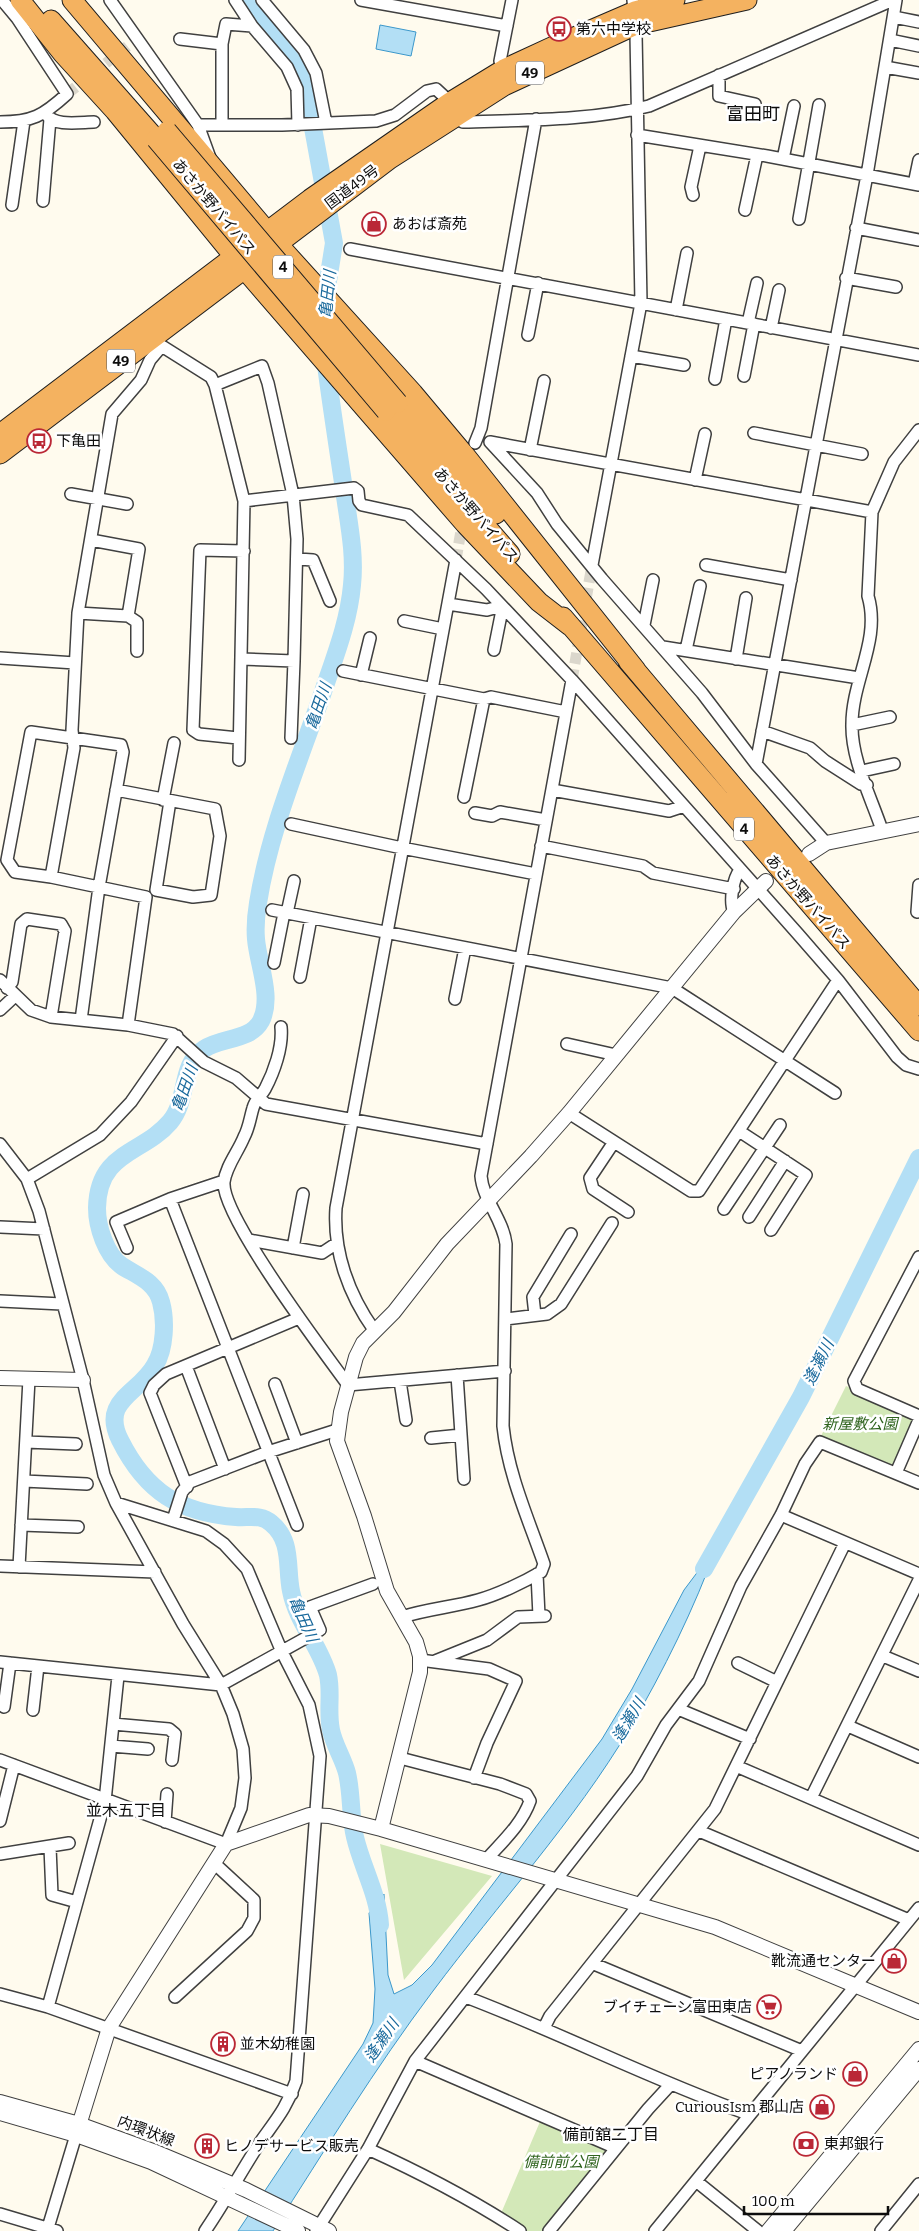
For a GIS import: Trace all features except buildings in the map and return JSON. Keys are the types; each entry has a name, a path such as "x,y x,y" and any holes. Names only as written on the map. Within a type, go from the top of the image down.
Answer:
{"highway":[{"path":"20,0 239,263 465,524 539,602 570,626"},
{"name":"あさか野バイパス","path":"33,0 162,135"},
{"name":"あさか野バイパス","path":"58,0 162,135 392,407 570,626 919,1031"},
{"path":"72,0 272,237 413,393 466,455 636,670"},
{"name":"国道49号","path":"0,434 239,263 334,191 390,159 504,69 635,12 675,0"},
{"name":"国道49号","path":"452,109 504,86 635,12 747,0"},
{"name":"国道49号","path":"0,454 156,342 239,263"},
{"name":"あさか野バイパス","path":"392,407 636,670 919,1006"}],"street":[{"path":"0,122 24,121 47,116 67,94 2,0"},
{"path":"110,0 198,125 212,164"},
{"path":"235,0 252,26 287,67 297,89 301,124"},
{"path":"262,0 304,50 316,73 326,124"},
{"path":"362,0 507,26"},
{"path":"504,69 500,61 512,0"},
{"path":"198,125 326,124 376,121 395,115 427,91 436,89 463,122 536,119 636,109 649,106 894,0 894,17 867,175 846,278 756,764"},
{"path":"592,565 641,303 635,12"},
{"path":"894,17 919,22"},
{"path":"222,125 222,44 226,24 252,26"},
{"path":"180,39 222,44"},
{"path":"890,40 919,46"},
{"path":"885,67 919,73"},
{"path":"719,75 719,96 756,104"},
{"path":"799,219 819,105"},
{"path":"783,159 794,106"},
{"path":"47,116 59,122 94,122"},
{"path":"43,201 47,116"},
{"path":"475,443 480,428 536,119"},
{"path":"12,205 24,121"},
{"path":"637,135 783,159 917,185 919,160"},
{"path":"693,195 691,187 700,146"},
{"path":"746,210 757,155"},
{"path":"856,228 919,240"},
{"path":"350,249 919,354"},
{"path":"676,310 686,253"},
{"path":"846,278 896,287"},
{"path":"528,335 538,283"},
{"path":"744,376 757,283"},
{"path":"771,328 779,290"},
{"path":"715,379 726,319"},
{"path":"51,877 74,748 75,663 78,613 92,540 112,414 141,380 156,342 211,377 215,385 244,501 239,760"},
{"path":"631,356 684,365"},
{"path":"215,385 262,366 268,383 293,495 298,559 291,738"},
{"path":"530,450 544,381"},
{"path":"480,428 490,442 537,493 558,524 592,565 702,693 756,764 826,843"},
{"path":"882,830 853,741 852,724 859,678 869,647 871,620 868,596 872,512 894,462 919,430"},
{"path":"754,433 862,454"},
{"path":"695,480 705,434"},
{"path":"490,442 872,512"},
{"path":"244,501 356,489 362,505 408,515 504,608 572,680 740,870 762,885 897,1056 906,1065 919,1069"},
{"path":"71,494 127,504"},
{"path":"92,540 139,549 128,616"},
{"path":"238,738 199,734 193,730 193,720 200,550 244,551"},
{"path":"298,559 312,560 330,600"},
{"path":"374,1330 358,1307 338,1255 334,1226 456,560"},
{"path":"706,564 790,580"},
{"path":"644,625 653,580"},
{"path":"686,650 700,586"},
{"path":"736,659 746,598"},
{"path":"448,604 487,610 504,608"},
{"path":"494,650 504,608"},
{"path":"78,613 128,616 137,622 137,650"},
{"path":"404,621 443,629"},
{"path":"361,675 370,638"},
{"path":"663,647 859,678"},
{"path":"0,658 75,663"},
{"path":"241,659 294,661"},
{"path":"343,671 484,699 491,697 566,712"},
{"path":"402,1617 427,1609 478,1600 541,1572 544,1564 512,1478 505,1447 503,1426 506,1319 505,1239 500,1221 483,1187 481,1176 572,680"},
{"path":"464,797 484,699"},
{"path":"852,724 890,717"},
{"path":"762,731 810,748 825,761 861,784 867,785"},
{"path":"81,1020 99,886 116,790 123,752 121,745 31,732 8,860 15,872 99,886 151,893 193,897 211,895 220,836 215,810 116,790"},
{"path":"128,1025 167,801 174,743"},
{"path":"862,771 894,764"},
{"path":"552,790 669,811 684,806"},
{"path":"475,813 492,816 500,812 546,820"},
{"path":"291,824 536,874"},
{"path":"809,854 826,843 882,830 919,824"},
{"path":"0,833 12,835"},
{"path":"541,846 643,866 653,873 734,889"},
{"path":"734,912 731,906 737,874 740,870"},
{"path":"274,964 294,882"},
{"path":"427,1661 387,1591 364,1516 337,1441 337,1430 356,1357 363,1343 394,1312 447,1244 569,1113 734,912 762,885"},
{"path":"916,912 919,885"},
{"path":"272,910 672,988 835,1094"},
{"path":"300,976 311,918"},
{"path":"0,1010 7,988 12,982 21,924 27,919 61,924 65,931 51,1017"},
{"path":"455,999 465,948"},
{"path":"569,1113 691,1191 699,1191 838,980"},
{"path":"7,988 31,1010 51,1017 128,1025 177,1036 204,1062 236,1078 266,1104 487,1144"},
{"path":"281,1027 276,1060 269,1080 253,1107 248,1129 224,1181 228,1201 249,1240 300,1318 348,1385"},
{"path":"27,1179 100,1134 131,1102 177,1036"},
{"path":"567,1044 616,1055"},
{"path":"724,1209 780,1124"},
{"path":"739,1131 806,1175 771,1230"},
{"path":"614,1142 590,1178 591,1184 593,1189 628,1212"},
{"path":"0,1144 27,1179 44,1229 83,1380 104,1474 116,1503 183,1624 221,1685 239,1730 244,1762 241,1808 226,1844 109,2028 78,2129 51,2230 0,2214"},
{"path":"749,1217 785,1161"},
{"path":"127,1248 116,1222 170,1199 224,1181"},
{"path":"293,1248 304,1194"},
{"path":"170,1199 297,1524"},
{"path":"506,1319 547,1314 561,1304 612,1223"},
{"path":"0,1227 44,1229"},
{"path":"535,1315 533,1298 571,1234"},
{"path":"249,1240 322,1253 337,1243"},
{"path":"896,1473 919,1418 858,1389 854,1381 919,1257"},
{"path":"0,1301 62,1304"},
{"path":"184,1489 150,1393 154,1385 166,1374 228,1350 300,1318"},
{"path":"186,1366 225,1469"},
{"path":"348,1385 504,1371"},
{"path":"457,1376 464,1479"},
{"path":"0,1378 83,1380"},
{"path":"19,1567 29,1379"},
{"path":"400,1381 406,1420"},
{"path":"275,1384 297,1443"},
{"path":"173,1520 184,1489 190,1482 268,1452 337,1430"},
{"path":"431,1438 461,1435"},
{"path":"26,1442 76,1444"},
{"path":"319,2228 368,2149 415,2062 555,1880 638,1776 666,1725 699,1681 741,1586 780,1515 805,1464 820,1442 919,1483"},
{"path":"24,1481 87,1484"},
{"path":"116,1503 206,1531 224,1544 247,1569 282,1652 308,1705 320,1756 323,1816 296,2081 290,2100 258,2145 234,2192 205,2231"},
{"path":"780,1515 919,1574"},
{"path":"21,1525 78,1526"},
{"path":"544,2028 550,2016 594,1964 638,1905 700,1831 715,1809 845,1543"},
{"path":"0,1566 155,1572"},
{"path":"381,1829 420,1672 427,1661 487,1640 518,1617 542,1616 537,1574"},
{"path":"811,1798 919,1580"},
{"path":"4,1706 5,1662 118,1676 221,1685 320,1630 310,1607 373,1584"},
{"path":"883,1656 919,1671"},
{"path":"427,1661 489,1669 516,1681 487,1744 474,1778"},
{"path":"738,1663 777,1682"},
{"path":"33,1710 38,1666"},
{"path":"48,2007 105,1801 118,1676"},
{"path":"678,1709 750,1739"},
{"path":"113,1724 169,1729 175,1734 172,1760"},
{"path":"848,1726 919,1757"},
{"path":"111,1746 148,1750"},
{"path":"400,1758 526,1794 530,1801 517,1824 486,1860"},
{"path":"0,1760 105,1801 226,1844 309,1815 323,1816 381,1829 745,1938 919,2012"},
{"path":"0,1821 14,1765"},
{"path":"736,1766 919,1845"},
{"path":"165,1822 167,1794"},
{"path":"700,1831 909,1920"},
{"path":"0,1854 69,1843"},
{"path":"50,1847 52,1895 77,1902"},
{"path":"175,1996 247,1931 254,1918 254,1900 214,1864"},
{"path":"655,2231 748,2114 919,1908"},
{"path":"594,1964 802,2051"},
{"path":"0,1994 48,2007 292,2094"},
{"path":"466,1997 544,2028 670,2084 748,2114"},
{"path":"768,2231 919,2049"},
{"path":"415,2062 616,2148"},
{"path":"784,2231 919,2069"},
{"path":"549,2231 670,2084"},
{"name":"内環状線","path":"0,2102 78,2129 151,2162 234,2192 319,2228"},
{"name":"内環状線","path":"0,2113 78,2129"},
{"path":"368,2149 480,2205 520,2231"},
{"path":"696,2181 758,2231"},
{"path":"881,2231 919,2184"},
{"name":"内環状線","path":"234,2192 298,2231"}],"green space":[{"name":"新屋敷公園","path":"846,1386 917,1418 895,1470 819,1440"},
{"path":"380,1844 492,1876 404,1980"},
{"name":"備前前公園","path":"542,2117 616,2148 549,2231 519,2231 499,2218"}],"water":[{"path":"380,25 416,32 411,56 376,49"},
{"path":"717,1546 678,1639 655,1684 630,1728 585,1797 412,2020 273,2231 238,2231 363,2044 373,2023 375,1989 369,1913 384,1894 388,1975 394,1994 412,1985 432,1965 602,1739 632,1689 684,1590"}],"waterway":[{"name":"亀田川","path":"246,0 296,61 307,95 334,243 324,306"},
{"name":"亀田川","path":"325,357 350,533 353,564 352,585 342,635 278,819 263,875 257,907 256,939 264,980 266,1002 264,1012 261,1021 250,1032 211,1045 196,1056 187,1073 180,1104 170,1122 159,1133 113,1164 105,1175 99,1189 97,1215 101,1232 111,1255 122,1266 151,1284 159,1295 164,1317 163,1343 155,1365 148,1375 118,1406 115,1415 115,1426 120,1440 141,1473 153,1486 167,1496 182,1505 198,1511 216,1515 263,1518 271,1523 283,1538 286,1546 294,1602 303,1624 320,1654 328,1675 331,1730 347,1773 355,1837 373,1891 380,1925"},
{"name":"逢瀬川","path":"704,1569 801,1397 919,1158"}],"tunnel":[{"path":"67,94 139,37"},
{"path":"456,560 463,519"},
{"path":"572,680 592,565"}],"place":[{"name":"第六中学校","path":"559,29"},
{"name":"あおば斎苑","path":"374,224"},
{"name":"下亀田","path":"39,441"},
{"name":"靴流通センター","path":"894,1961"},
{"name":"ブイチェーン富田東店","path":"769,2007"},
{"name":"並木幼稚園","path":"223,2044"},
{"name":"ピアノランド","path":"855,2074"},
{"name":"CuriousIsm 郡山店","path":"822,2107"},
{"name":"東邦銀行","path":"806,2144"},
{"name":"ヒノデサービス販売","path":"207,2146"}],"district":[{"name":"富田町","path":"753,114"},
{"name":"並木五丁目","path":"126,1810"},
{"name":"備前舘二丁目","path":"611,2134"}]}
